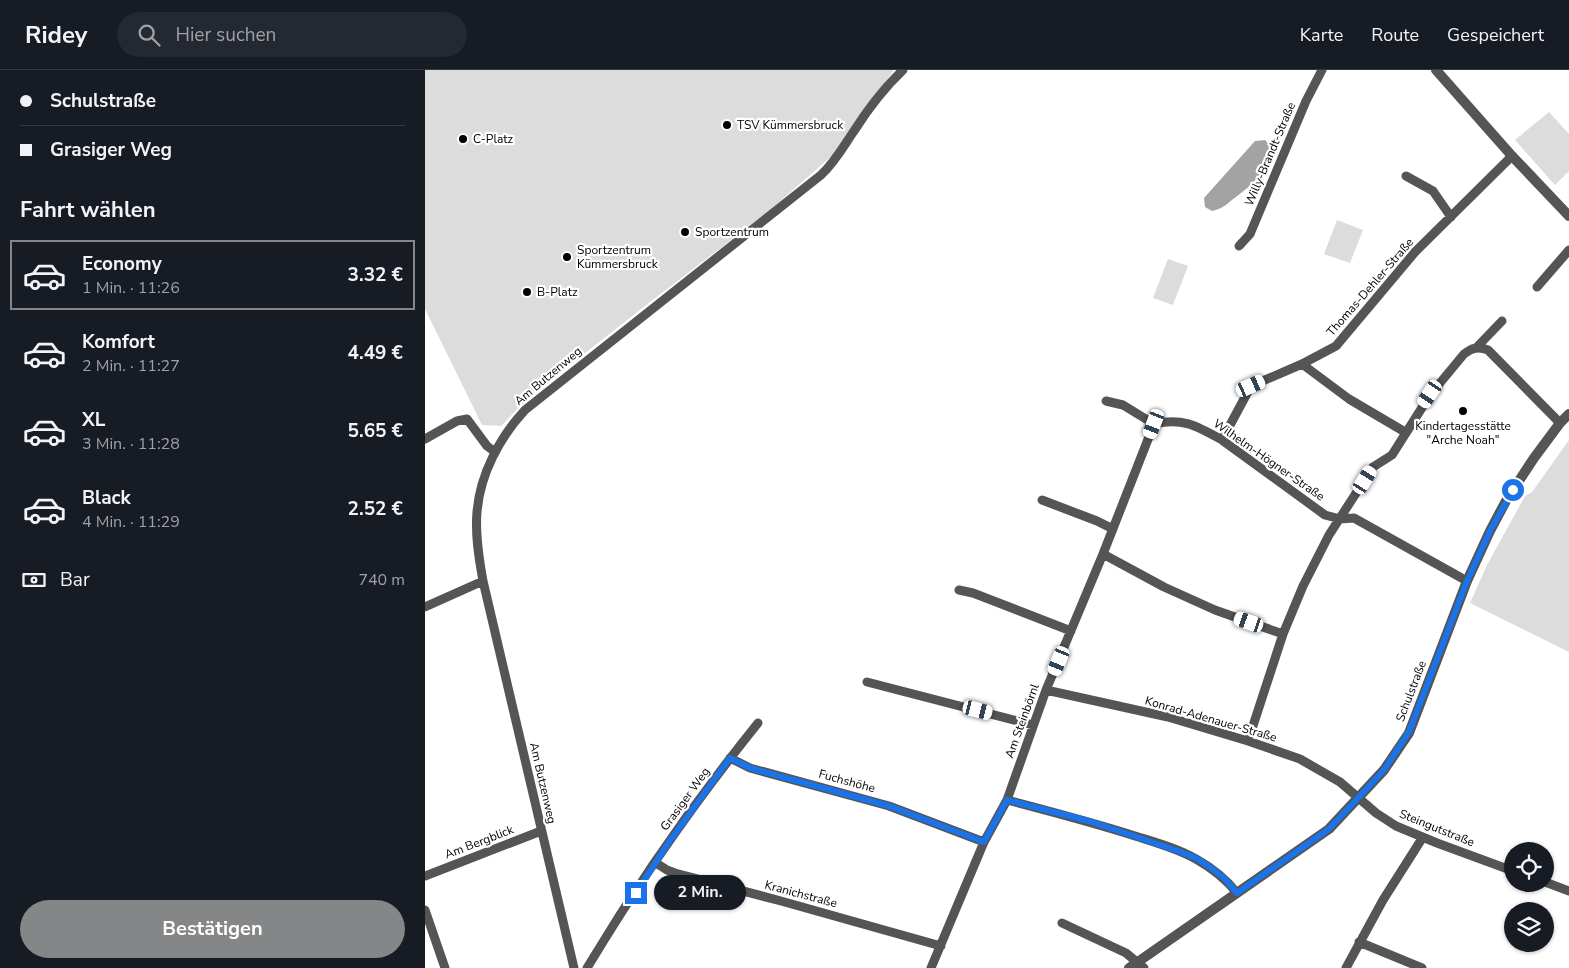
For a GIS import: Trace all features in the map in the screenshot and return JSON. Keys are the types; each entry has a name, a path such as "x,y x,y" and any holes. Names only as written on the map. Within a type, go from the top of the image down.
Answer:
{"street":[{"name":"Am Butzenweg","path":"574,968 483,581 477,542 477,512 485,475 495,452 511,425 537,399 821,175 832,164 883,91 903,70"},
{"name":"Willy-Brandt-Straße","path":"1239,246 1250,234 1306,100 1322,70"},
{"path":"1436,70 1512,156 1569,216"},
{"name":"Thomas-Dehler-Straße","path":"1221,440 1251,386 1302,364 1336,346 1415,252 1512,156"},
{"path":"1406,176 1433,191 1451,217"},
{"path":"1537,287 1569,250"},
{"path":"1476,348 1503,321"},
{"path":"1248,741 1283,634 1303,586 1329,535 1373,467 1392,455 1430,394 1463,354 1469,350 1481,347 1488,350 1560,422"},
{"path":"1302,364 1349,399 1405,432"},
{"path":"1106,401 1123,405 1154,424"},
{"name":"Schulstraße","path":"1137,966 1329,829 1384,770 1409,732 1467,581 1490,531 1507,499 1560,422 1569,414"},
{"path":"426,436 457,420 467,419 487,446 495,452"},
{"name":"Wilhelm-Högner-Straße","path":"1154,424 1167,421 1184,421 1205,430 1325,515 1354,518 1467,581"},
{"name":"Am Steinbörnl","path":"931,968 984,842 1007,800 1046,690 1103,554 1154,424"},
{"path":"1042,500 1113,529"},
{"path":"1103,554 1164,587 1215,610 1283,634"},
{"path":"425,607 483,581"},
{"path":"959,590 973,592 1071,631"},
{"path":"867,682 1033,725"},
{"name":"Konrad-Adenauer-Straße","path":"1046,690 1168,718 1248,741 1300,759 1340,782 1358,798"},
{"name":"Grasiger Weg","path":"587,968 655,863 730,758 759,723"},
{"name":"Fuchshöhe","path":"730,758 750,768 889,806 984,842"},
{"name":"Steingutstraße","path":"1358,798 1396,826 1504,868"},
{"path":"1007,800 1089,821 1196,858 1225,879 1237,893"},
{"name":"Am Bergblick","path":"425,876 541,831"},
{"path":"1346,968 1383,900 1423,837"},
{"name":"Kranichstraße","path":"655,863 675,873 941,946"},
{"path":"1554,885 1569,891"},
{"path":"425,910 445,968"},
{"path":"1063,923 1126,953 1137,966"},
{"path":"1359,942 1422,968"}],"shaded area":[{"name":"Sportzentrum Kümmersbruck","path":"425,70 894,70 835,153 769,211 528,398 501,426 482,425 425,309"},
{"path":"1549,112 1569,134 1569,171 1555,185 1515,140"},
{"path":"1265,140 1271,146 1270,155 1260,176 1223,207 1212,211 1205,207 1204,198 1255,141"},
{"path":"1337,220 1363,230 1350,263 1324,254"},
{"path":"1168,259 1188,266 1173,305 1153,298"},
{"path":"1569,440 1569,652 1470,603 1487,565 1525,496 1532,492"}],"place":[{"name":"TSV Kümmersbruck","path":"727,125"},
{"name":"C-Platz","path":"463,139"},
{"name":"Sportzentrum","path":"685,232"},
{"name":"Sportzentrum Kümmersbruck","path":"567,257"},
{"name":"B-Platz","path":"527,292"},
{"name":"Kindertagesstätte \"Arche Noah\"","path":"1463,411"}],"route":[{"path":"636,893 669,842 730,758 750,768 889,806 984,842 1007,800 1089,821 1158,843 1196,858 1225,879 1237,893 1329,829 1384,770 1409,732 1467,581 1490,531 1513,490"}]}
